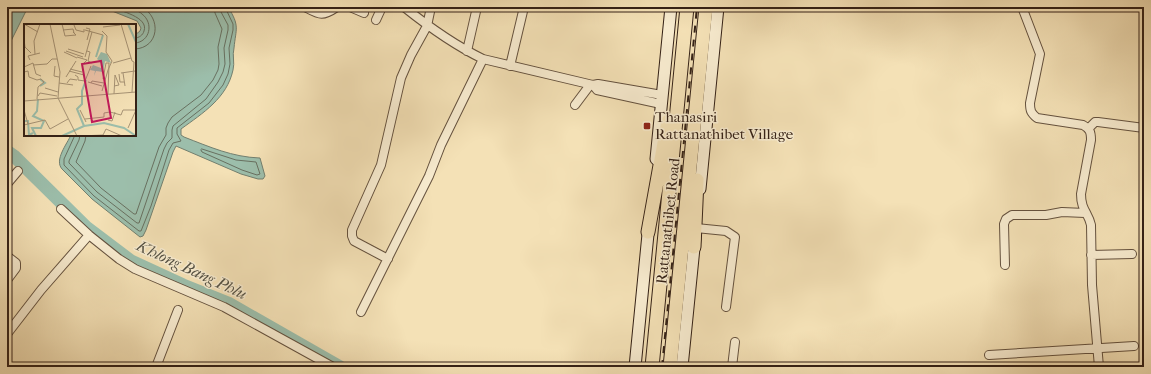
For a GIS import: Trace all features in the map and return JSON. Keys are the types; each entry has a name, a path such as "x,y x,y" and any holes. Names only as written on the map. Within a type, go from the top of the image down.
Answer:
{"main road":[{"name":"Rattanathibet Road","path":"635,367 671,7"},
{"name":"Rattanathibet Road","path":"652,367 687,7"},
{"name":"Rattanathibet Road","path":"670,367 706,7"},
{"name":"Rattanathibet Road","path":"682,367 718,7"},
{"path":"648,232 684,29"},
{"path":"694,247 704,32"}],"street":[{"path":"305,7 321,15 327,14 337,7"},
{"path":"350,7 364,13"},
{"path":"376,20 382,7"},
{"path":"404,7 427,26 467,51 483,59 592,85 597,90 662,100"},
{"path":"388,259 354,241 352,230 381,164 401,78 405,67 427,26 431,7"},
{"path":"467,51 477,7"},
{"path":"510,66 524,7"},
{"path":"1022,7 1040,54 1030,103 1030,110 1032,114 1037,118 1083,124 1089,128 1091,132 1091,140 1081,194 1081,203 1091,225 1091,255 1096,348 1099,367"},
{"path":"361,312 429,176 441,144 483,59"},
{"path":"575,106 592,85"},
{"path":"1089,128 1095,122 1144,128"},
{"path":"7,184 18,171"},
{"path":"61,209 89,235 119,259 135,269 224,307 333,367"},
{"path":"1005,265 1004,224 1008,216 1012,214 1046,215 1062,212 1085,212"},
{"path":"696,228 726,231 734,237 726,306"},
{"path":"7,334 41,290 89,235"},
{"path":"1091,255 1132,254"},
{"path":"7,256 16,263 16,268 7,280"},
{"path":"156,367 178,310"},
{"path":"732,367 735,342"},
{"path":"989,355 1134,346"}],"water":[{"path":"7,7 28,7 7,49"},
{"path":"102,7 228,7 236,23 233,51 234,67 230,80 220,97 206,111 181,129 181,135 221,151 240,156 260,158 265,176 263,179 258,179 241,174 176,146 146,230 143,236 140,237 92,199 62,169 59,161 64,147 70,136 136,136 136,34 141,28 137,21"}],"waterway":[{"name":"Khlong Bang Phlu","path":"7,151 14,156 86,227 131,261 183,285 228,303 340,367"}],"railway":[{"path":"662,367 697,7"}],"place":[{"name":"Thanasiri Rattanathibet Village","path":"647,126"}]}
